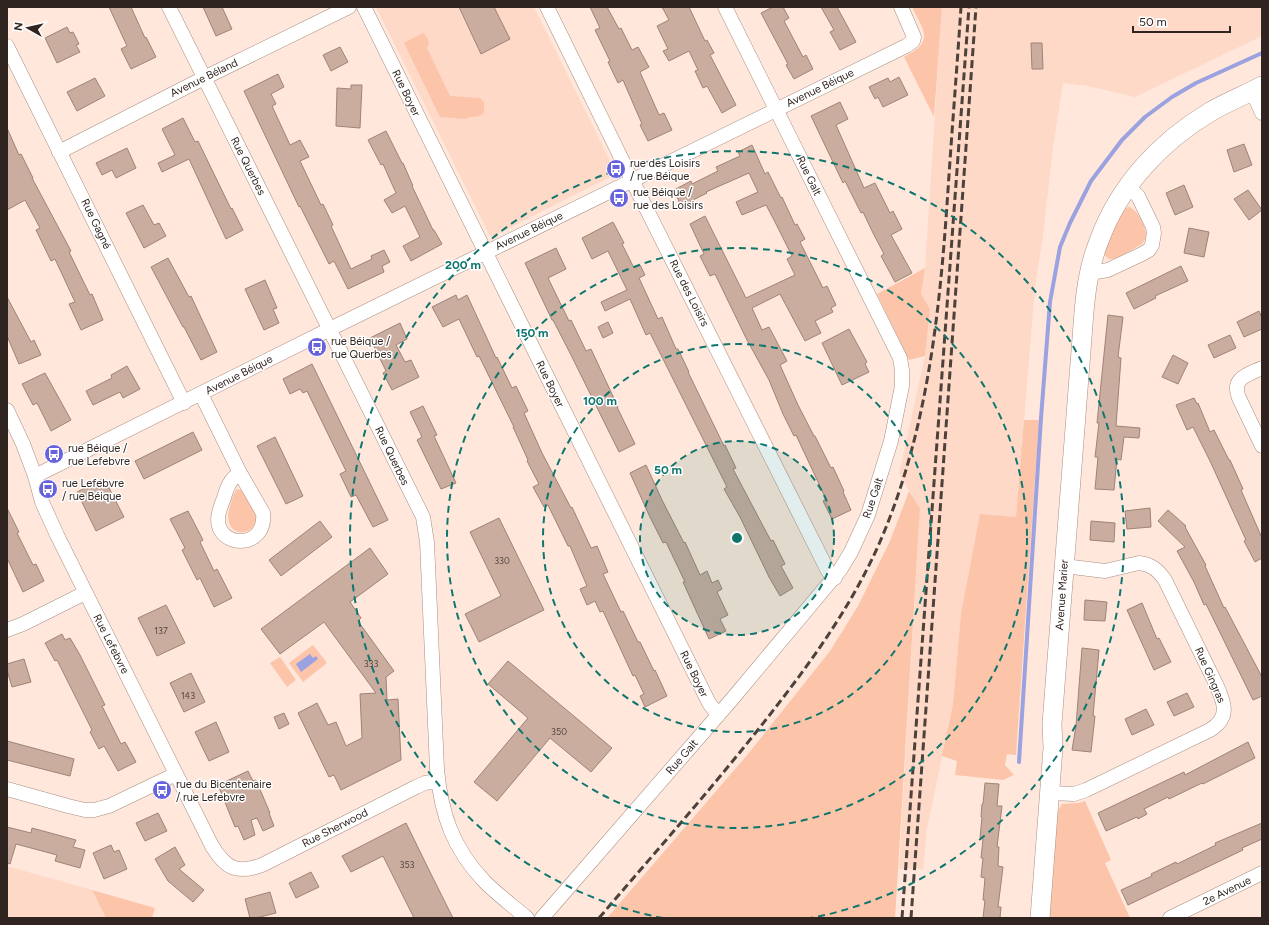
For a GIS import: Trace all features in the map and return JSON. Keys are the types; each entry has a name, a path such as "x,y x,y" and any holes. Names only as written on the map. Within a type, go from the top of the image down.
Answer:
{"street":[{"name":"Rue Querbes","path":"169,7 420,510 425,525 430,584 439,795 445,817 453,836 465,857 485,882 527,918"},
{"name":"Avenue Béland","path":"59,152 348,7"},
{"name":"Rue Boyer","path":"364,7 709,703 718,715"},
{"name":"Rue des Loisirs","path":"547,7 828,571 835,578"},
{"name":"Rue Galt","path":"542,918 835,578 851,552 874,499 894,430 902,386 902,364 724,7"},
{"name":"Avenue Béique","path":"35,476 330,329 906,46 914,39 913,32 901,7"},
{"name":"Rue Gagné","path":"7,46 184,403"},
{"path":"1257,89 1262,113"},
{"name":"Avenue Marier","path":"1040,918 1053,748 1052,724 1084,309 1090,273 1098,242 1114,208 1128,187 1154,155 1178,134 1211,112 1257,89"},
{"path":"1090,273 1108,270 1142,254 1152,245 1154,233 1151,221 1138,196 1128,187"},
{"path":"1262,368 1240,379 1236,385 1238,398 1262,446"},
{"path":"202,394 240,473"},
{"name":"Rue Lefebvre","path":"7,410 23,444 46,510 85,593 212,846 222,860 232,868"},
{"name":"Rue Gingras","path":"1050,793 1074,794 1086,790 1210,730 1219,723 1224,714 1223,700 1213,677 1165,580 1155,568 1139,562 1105,571 1064,566"},
{"path":"7,630 23,624 85,593"},
{"path":"7,789 68,806 85,810 94,810 109,806 176,774"},
{"name":"Rue Sherwood","path":"232,868 243,870 262,865 416,787 425,783 438,781"},
{"name":"2e Avenue","path":"1170,918 1262,874"}],"shaded area":[{"path":"376,7 534,7 615,171 614,175 493,236 490,236"},
{"path":"912,7 942,7 934,117 904,57 920,46 924,35"},
{"path":"942,7 1262,7 1262,36 1135,97 1088,86 1063,83 1053,147 1043,235 1035,287 1016,517 980,515 961,613 953,704 927,829 923,869 899,869 920,508 899,474 925,356 930,309 921,294 925,268"},
{"path":"423,33 428,40 429,44 427,48 450,96 480,98 484,102 484,112 480,116 466,119 440,117 404,43"},
{"path":"1129,207 1135,211 1143,224 1146,232 1145,239 1142,244 1124,255 1109,259 1105,255 1105,250 1122,211"},
{"path":"925,268 921,294 930,309 925,356 909,360 877,294"},
{"path":"1024,420 1039,420 1016,755 1007,754 1005,765 1014,775 1003,780 955,775 957,761 942,756 953,704 961,613 980,514 1016,517"},
{"path":"237,489 242,491 245,495 256,517 254,525 251,529 245,532 234,530 230,525 228,517 234,492"},
{"path":"909,491 920,508 895,918 607,918 748,754 830,651 858,606 890,541"},
{"path":"313,645 327,663 303,682 289,663"},
{"path":"280,657 296,680 287,687 270,663"},
{"path":"1085,801 1111,860 1105,863 1130,918 1048,918 1058,811 1062,804 1079,803"},
{"path":"7,866 92,890 106,918 7,918"},
{"path":"92,890 155,908 152,918 106,918"}],"water":[{"path":"310,654 313,658 316,656 318,659 301,672 296,664"}],"building":[{"path":"109,7 131,7 145,38 146,37 156,57 131,69 121,49 127,46"},
{"path":"203,7 222,7 232,29 216,36"},
{"path":"459,7 494,7 510,39 481,54"},
{"path":"590,7 607,7 619,29 621,28 632,50 638,47 649,67 640,72 659,115 664,113 672,130 648,141 640,125 642,124 623,80 618,83 608,62 610,61 595,30 600,28"},
{"path":"662,7 689,7 705,41 707,40 714,53 710,55 736,105 722,113 707,86 703,88 695,71 698,70 689,51 669,61 663,51 668,49 657,26 669,20"},
{"path":"773,7 783,7 789,18 784,21 803,57 806,55 813,69 794,79 786,65 788,64 761,13"},
{"path":"821,7 837,7 856,42 840,50 830,32 834,30"},
{"path":"67,27 70,33 73,32 79,44 76,45 80,52 57,63 45,38"},
{"path":"1031,43 1042,43 1043,69 1032,69"},
{"path":"340,47 348,62 331,71 323,55"},
{"path":"278,74 284,87 271,94 276,104 272,106 290,145 300,140 309,157 300,161 321,205 323,204 333,225 331,226 351,269 372,259 371,256 384,250 390,262 382,266 384,272 348,289 334,261 329,264 300,206 299,207 244,91"},
{"path":"899,77 908,95 883,107 878,97 875,99 869,87 888,78 890,82"},
{"path":"95,78 105,96 77,111 67,92"},
{"path":"351,85 362,85 360,128 336,126 337,88 351,89"},
{"path":"840,102 848,119 836,125 864,188 875,183 890,213 893,211 902,229 891,235 912,273 895,282 881,256 884,254 863,212 861,213 845,181 843,183 811,116"},
{"path":"183,118 195,142 198,141 231,209 232,208 243,230 226,239 189,159 162,172 158,163 175,155 162,129"},
{"path":"7,128 19,155 21,154 32,178 71,251 69,252 90,295 92,294 103,320 81,330 69,304 75,302 55,259 51,261 36,230 40,228 25,200 7,210"},
{"path":"386,131 403,163 433,230 442,244 411,261 403,246 420,237 405,206 392,213 384,200 396,193 383,164 381,165 368,140"},
{"path":"1244,144 1252,165 1234,172 1227,150"},
{"path":"752,145 765,174 768,172 795,225 797,224 805,239 800,242 823,288 827,286 836,305 831,308 833,312 815,321 821,333 805,341 780,294 752,308 762,330 769,327 787,361 780,365 798,405 831,468 833,467 844,491 843,492 851,510 832,519 823,501 826,499 796,435 794,436 783,414 769,380 747,340 715,274 710,276 700,256 704,254 690,224 705,216 746,298 795,275 787,259 792,256 766,205 742,215 736,202 758,192 749,173 706,192 707,193 681,206 674,190 691,181 692,184 718,171 716,167 740,156 738,152"},
{"path":"127,148 136,168 116,178 112,170 102,175 96,163"},
{"path":"1184,185 1193,207 1175,215 1166,193"},
{"path":"1248,190 1262,210 1249,220 1234,199"},
{"path":"143,205 154,225 159,223 166,236 144,248 126,213"},
{"path":"613,222 624,243 622,244 634,268 640,265 645,275 639,278 658,319 662,317 676,349 678,349 736,468 733,469 771,541 773,540 785,564 781,566 793,588 780,596 724,489 727,487 650,333 646,335 630,299 605,311 601,302 627,290 608,251 592,259 582,238"},
{"path":"1189,228 1209,232 1204,257 1184,253"},
{"path":"556,248 566,269 548,278 569,321 571,320 586,351 591,349 635,444 619,452 552,320 525,263"},
{"path":"168,258 189,297 191,296 217,352 201,360 151,267"},
{"path":"1181,266 1188,281 1155,296 1156,298 1134,309 1126,293"},
{"path":"265,280 277,308 273,309 279,323 264,330 245,289"},
{"path":"456,295 458,300 467,295 496,358 497,357 512,388 516,386 528,411 524,413 542,453 571,508 572,507 591,548 597,546 608,572 603,574 621,612 623,611 638,642 640,642 667,696 645,707 640,696 644,694 635,675 633,676 603,611 600,612 595,601 587,605 580,589 587,586 570,546 568,546 548,505 544,507 533,487 539,484 527,461 528,460 514,427 479,356 477,357 459,319 443,327 432,307"},
{"path":"7,297 31,342 34,340 41,355 19,364 7,336"},
{"path":"1259,311 1262,318 1262,329 1244,337 1237,322"},
{"path":"1108,315 1123,317 1118,357 1121,358 1116,426 1140,428 1139,438 1124,437 1121,460 1117,459 1114,490 1095,489 1098,457 1095,457 1099,423 1097,423"},
{"path":"608,322 613,333 603,338 598,327"},
{"path":"400,323 407,339 396,345 405,362 411,360 419,377 392,390 383,373 386,371 370,338"},
{"path":"849,329 867,362 865,364 869,372 842,385 822,343"},
{"path":"1230,335 1236,348 1214,358 1208,345"},
{"path":"1173,355 1188,363 1178,384 1162,377"},
{"path":"312,364 388,520 373,527 356,495 351,497 340,474 346,471 307,391 303,393 300,389 290,394 283,379"},
{"path":"127,366 140,389 123,398 120,392 93,405 86,391 112,378 111,375"},
{"path":"45,373 71,420 51,431 37,403 33,405 22,384"},
{"path":"1194,398 1197,404 1198,403 1210,432 1214,430 1230,460 1243,489 1241,490 1262,538 1262,558 1255,562 1244,541 1246,540 1210,461 1193,427 1187,430 1176,405"},
{"path":"423,406 437,435 434,436 456,483 441,489 417,440 422,437 410,412"},
{"path":"193,432 202,450 144,479 135,461"},
{"path":"275,437 303,496 286,504 257,446"},
{"path":"646,465 700,575 707,571 712,583 718,580 722,589 717,592 728,615 720,619 726,631 709,639 666,542 663,543 630,473"},
{"path":"104,478 124,517 96,531 77,492"},
{"path":"7,508 19,532 17,533 33,565 36,564 44,581 23,592 7,558"},
{"path":"1150,508 1151,527 1127,529 1125,511"},
{"path":"1168,510 1186,526 1185,527 1206,565 1205,566 1224,608 1225,607 1262,677 1262,696 1253,700 1206,604 1204,605 1194,582 1177,551 1185,547 1158,521"},
{"path":"188,511 203,540 200,542 214,571 217,569 232,598 214,607 200,578 197,580 182,550 185,548 170,519"},
{"path":"499,518 544,610 479,642 465,614 501,596 470,532"},
{"path":"320,521 332,537 281,576 269,560"},
{"path":"1091,521 1115,523 1114,542 1090,540"},
{"path":"370,548 388,574 350,602 361,618 358,621 394,671 386,677 387,700 398,699 401,760 341,790 334,775 329,777 298,713 317,703 328,725 336,722 346,746 362,738 360,694 376,693 324,622 280,654 261,629"},
{"path":"1085,600 1107,602 1105,621 1084,620"},
{"path":"1142,603 1157,639 1159,638 1171,662 1154,670 1127,610"},
{"path":"166,605 185,643 157,656 138,618"},
{"path":"62,634 65,640 70,638 80,655 105,705 102,706 121,744 125,742 136,762 118,771 104,746 99,749 90,732 92,730 57,660 55,661 45,643"},
{"path":"1082,648 1099,650 1091,752 1072,750 1076,726"},
{"path":"24,659 31,682 12,687 7,670 7,664"},
{"path":"508,661 612,748 591,772 550,738 497,801 474,782 528,718 488,684"},
{"path":"191,673 205,702 184,712 170,683"},
{"path":"1187,693 1194,707 1174,716 1167,702"},
{"path":"1146,709 1154,725 1132,735 1125,719"},
{"path":"284,713 289,724 279,729 274,717"},
{"path":"216,722 229,752 209,761 195,732"},
{"path":"7,741 74,759 70,776 7,760"},
{"path":"1248,742 1255,758 1203,784 1202,783 1169,799 1168,797 1144,809 1147,814 1138,819 1137,817 1106,831 1098,813 1184,772 1185,775"},
{"path":"248,771 253,781 256,780 274,826 263,831 257,818 251,820 255,835 244,840 238,826 235,827 218,785"},
{"path":"985,783 999,784 997,806 1002,806 997,847 999,847 998,866 1003,867 998,907 1001,907 1000,918 983,918 985,878 981,877 983,839 980,838"},
{"path":"158,813 167,831 145,841 136,823"},
{"path":"406,823 453,918 414,918 383,856 351,872 342,856"},
{"path":"1262,823 1262,839 1242,848 1243,850 1128,905 1121,890 1152,876 1151,874 1176,862 1177,864 1216,845 1215,843"},
{"path":"7,827 31,833 32,828 76,840 73,847 85,850 80,868 55,861 57,855 16,844 10,864 7,863"},
{"path":"111,845 114,852 119,850 127,869 104,879 93,853"},
{"path":"175,847 185,865 179,869 204,890 193,902 168,881 155,859"},
{"path":"311,872 319,887 296,898 289,883"},
{"path":"270,892 276,913 250,918 245,899"}],"waterway":[{"path":"1019,762 1050,302 1060,247 1091,181 1122,140 1145,117 1172,97 1196,83 1262,53"}],"railway":[{"path":"599,918 757,731 808,664 854,594 879,544 896,502 920,414 936,325 945,235 961,7"},
{"path":"902,918 969,7"},
{"path":"911,918 976,7"}],"place":[{"name":"rue des Loisirs / rue Béique","path":"616,169"},
{"name":"rue Béique / rue des Loisirs","path":"619,198"},
{"name":"rue Béique / rue Querbes","path":"317,347"},
{"name":"rue Béique / rue Lefebvre","path":"54,454"},
{"name":"rue Lefebvre / rue Béique","path":"48,489"},
{"name":"rue du Bicentenaire / rue Lefebvre","path":"162,790"}]}
